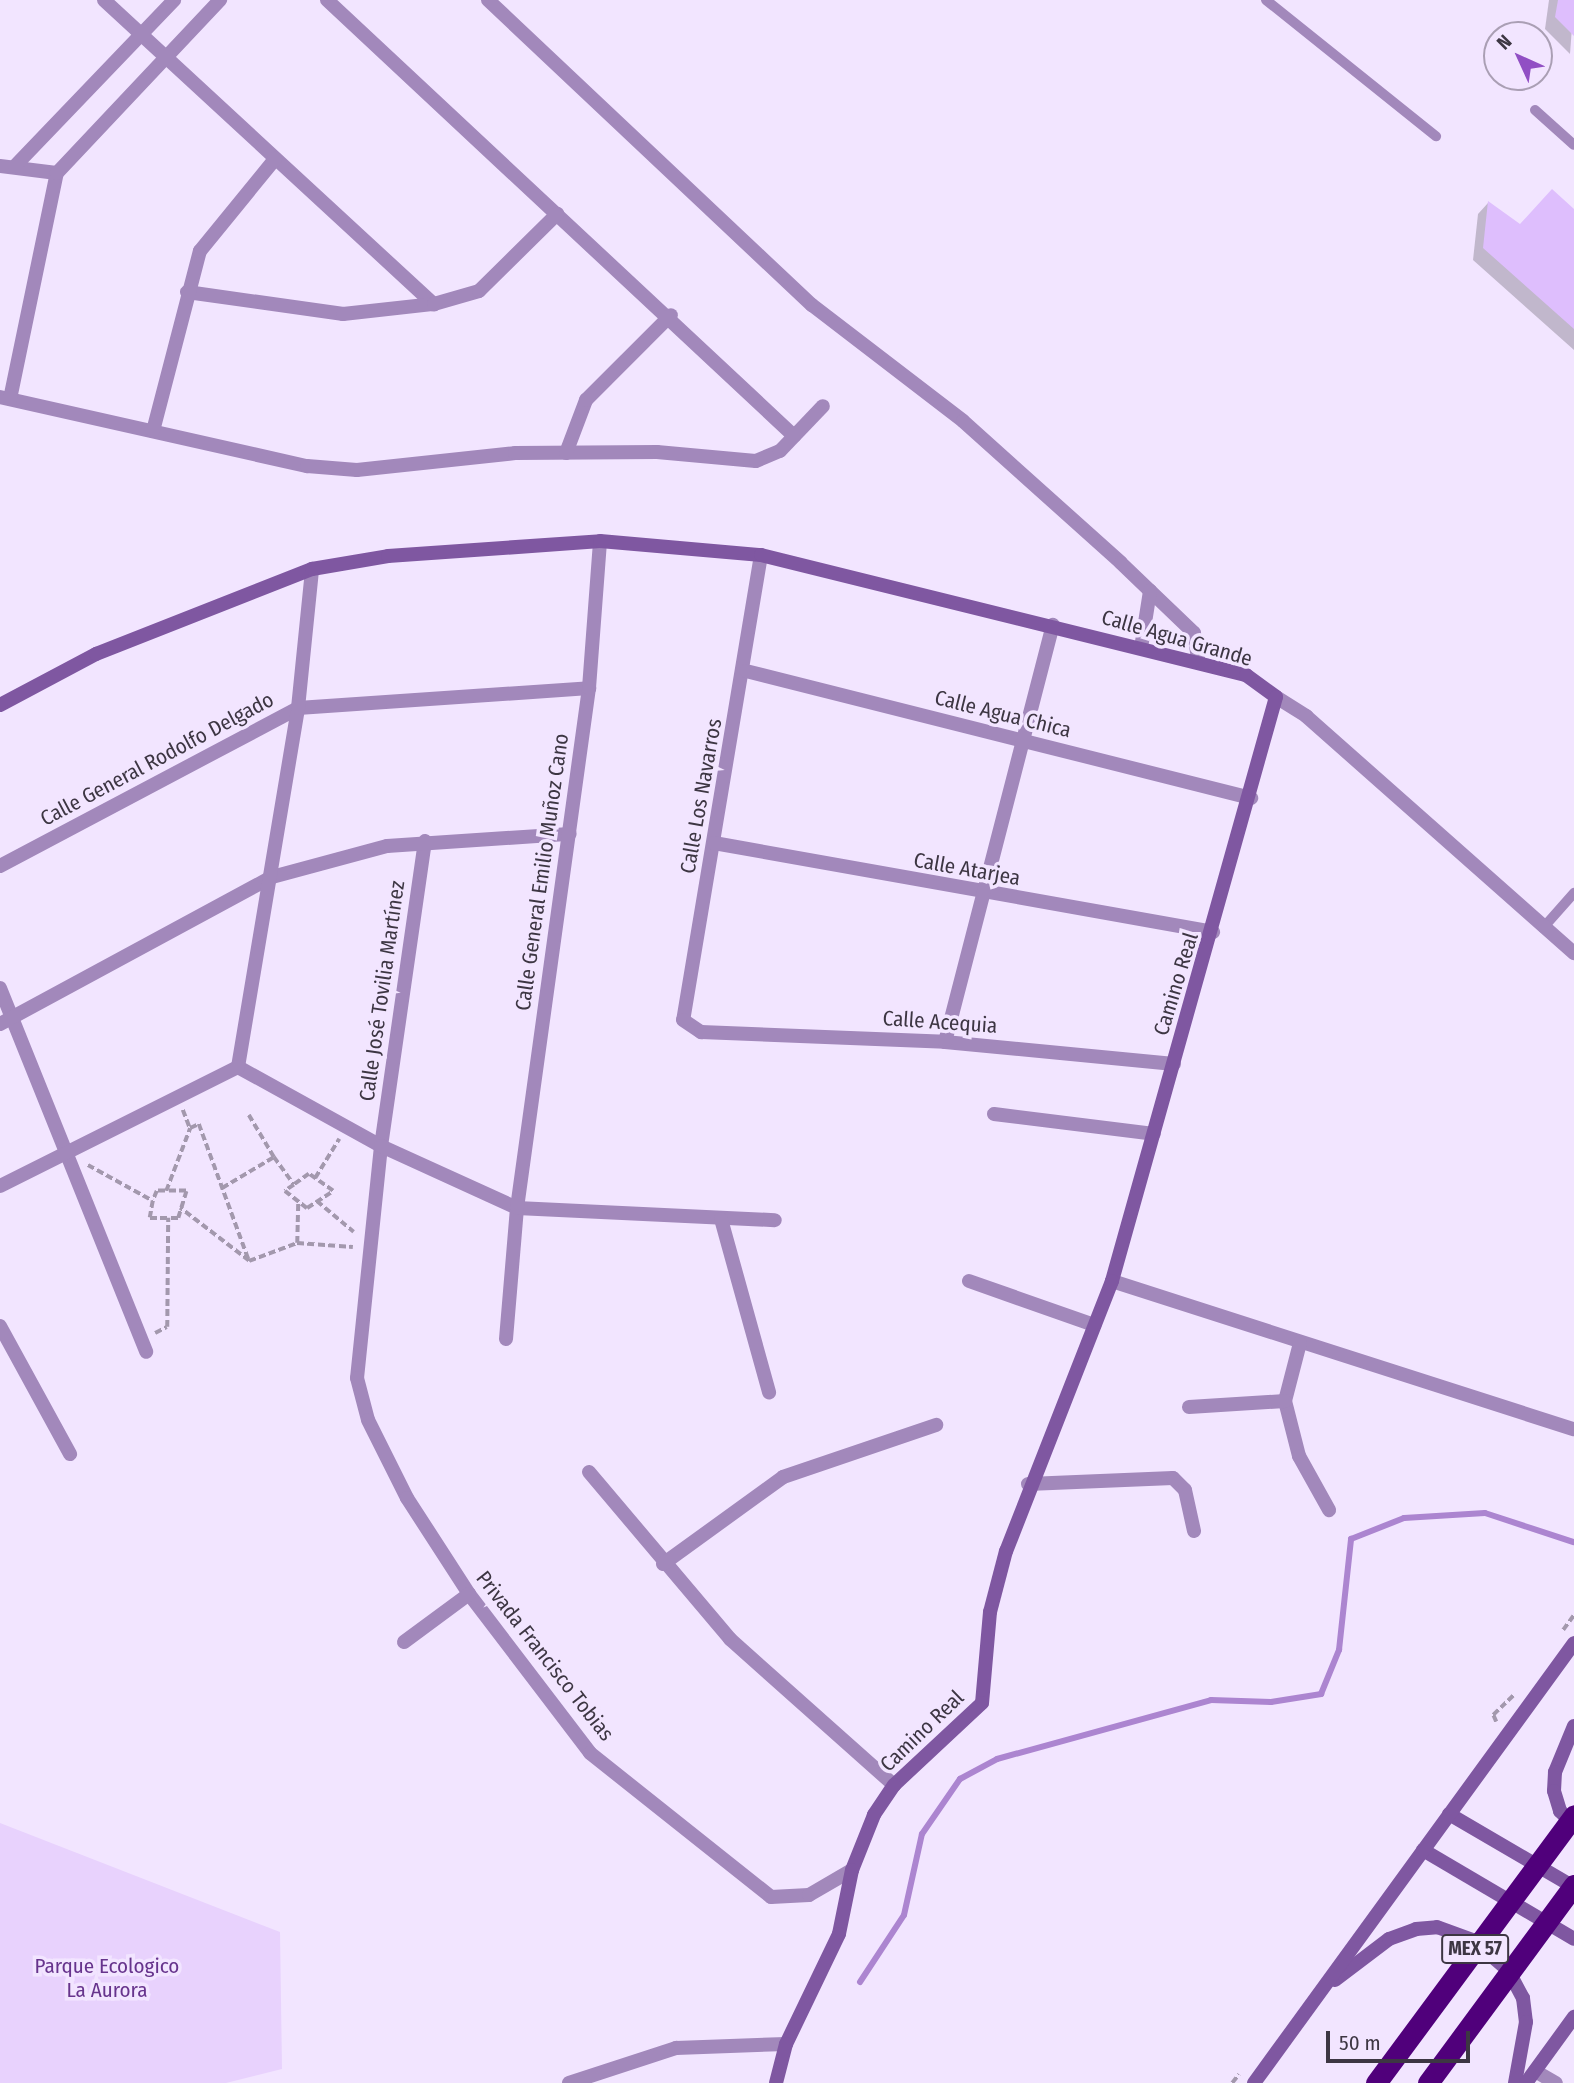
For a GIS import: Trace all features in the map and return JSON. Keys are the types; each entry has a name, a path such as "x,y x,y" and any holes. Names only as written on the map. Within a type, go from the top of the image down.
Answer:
{"highway":[{"name":"MEX 57","path":"1376,2083 1574,1815"},
{"name":"MEX 57","path":"1428,2083 1574,1886"}],"street":[{"path":"104,0 434,304"},
{"path":"7,166 174,0"},
{"path":"220,0 57,173 5,398 338,469 566,453 657,452 756,461 774,456 823,406"},
{"path":"327,0 557,214 671,315 794,436"},
{"path":"488,0 811,305 963,421 1150,591 1194,633 1199,663"},
{"path":"153,431 187,292 206,239 275,159"},
{"path":"7,166 57,173"},
{"path":"187,292 343,314 434,304 476,293 557,214"},
{"path":"566,453 586,400 671,315"},
{"name":"Calle Agua Grande","path":"0,705 96,654 312,569 388,556 600,541 761,555 1053,625 1246,675 1306,716 1574,953"},
{"name":"Calle General Emilio Muñoz Cano","path":"506,1339 517,1208 589,688 600,541"},
{"name":"Calle Los Navarros","path":"701,1032 681,1014 746,671 761,555"},
{"path":"238,1067 272,877 298,708 312,569"},
{"path":"1141,648 1150,591"},
{"path":"945,1042 980,894 1053,625"},
{"name":"Calle Agua Chica","path":"746,671 1251,798"},
{"name":"Calle General Rodolfo Delgado","path":"0,866 298,708 589,688"},
{"name":"Camino Real","path":"776,2083 786,2044 839,1934 852,1870 894,1785 982,1703 990,1612 1028,1484 1112,1281 1251,798 1276,697"},
{"path":"6,1021 272,877 425,841 570,834"},
{"name":"Calle José Tovilia Martínez","path":"357,1378 381,1146 425,841"},
{"name":"Calle Atarjea","path":"714,843 980,894 1213,932"},
{"path":"0,988 6,1021 65,1152 143,1346"},
{"name":"Calle Acequia","path":"701,1032 945,1042 1174,1064"},
{"path":"238,1067 381,1146 517,1208 775,1220"},
{"path":"0,1186 238,1067"},
{"path":"994,1114 1154,1135"},
{"path":"721,1219 769,1392"},
{"path":"969,1281 1094,1325"},
{"path":"1112,1281 1574,1429"},
{"path":"0,1326 70,1454"},
{"path":"1300,1343 1285,1401 1299,1456 1329,1510"},
{"name":"Privada Francisco Tobias","path":"357,1378 379,1445 469,1594 590,1753 762,1893 781,1900 809,1895 852,1870"},
{"path":"1189,1407 1285,1401"},
{"path":"663,1564 783,1477 936,1424"},
{"path":"589,1472 663,1564 730,1639 894,1785"},
{"path":"1028,1484 1173,1478 1185,1490 1194,1531"},
{"path":"404,1642 469,1594"},
{"path":"1254,2083 1574,1643"},
{"path":"1574,1726 1555,1772 1554,1791 1574,1825"},
{"path":"1449,1814 1574,1886"},
{"path":"1423,1850 1574,1939"},
{"path":"1321,1991 1389,1939 1416,1929 1437,1927 1473,1940 1508,1970 1523,1998 1526,2022 1515,2083"},
{"path":"1556,2083 1531,2077 1574,2017"},
{"path":"569,2083 676,2048 786,2044"}],"lane":[{"path":"1266,0 1436,136"},
{"path":"1535,110 1574,145"},
{"path":"1543,928 1574,894"}],"path":[{"path":"249,1115 294,1185"},
{"path":"166,1191 190,1128 199,1124 248,1261"},
{"path":"315,1178 345,1126"},
{"path":"65,1152 153,1201"},
{"path":"222,1188 274,1157"},
{"path":"309,1174 315,1178 333,1191 307,1208 285,1191 309,1174"},
{"path":"157,1191 166,1191 186,1191 178,1218 150,1218 157,1191"},
{"path":"297,1243 298,1201"},
{"path":"248,1261 297,1243 353,1248 354,1228 317,1201"},
{"path":"180,1208 248,1261"},
{"path":"143,1346 167,1327 168,1218"}],"green space":[{"name":"Parque Ecologico La Aurora","path":"0,1823 280,1932 282,2069 226,2083 0,2083"}],"building":[{"path":"1558,0 1574,0 1574,36 1555,17"},
{"path":"1552,189 1574,209 1574,329 1483,248 1488,201 1520,224"}],"waterway":[{"path":"860,1982 904,1915 922,1834 960,1779 997,1759 1211,1700 1271,1702 1321,1694 1339,1650 1351,1539 1404,1518 1485,1513 1573,1542"}]}
